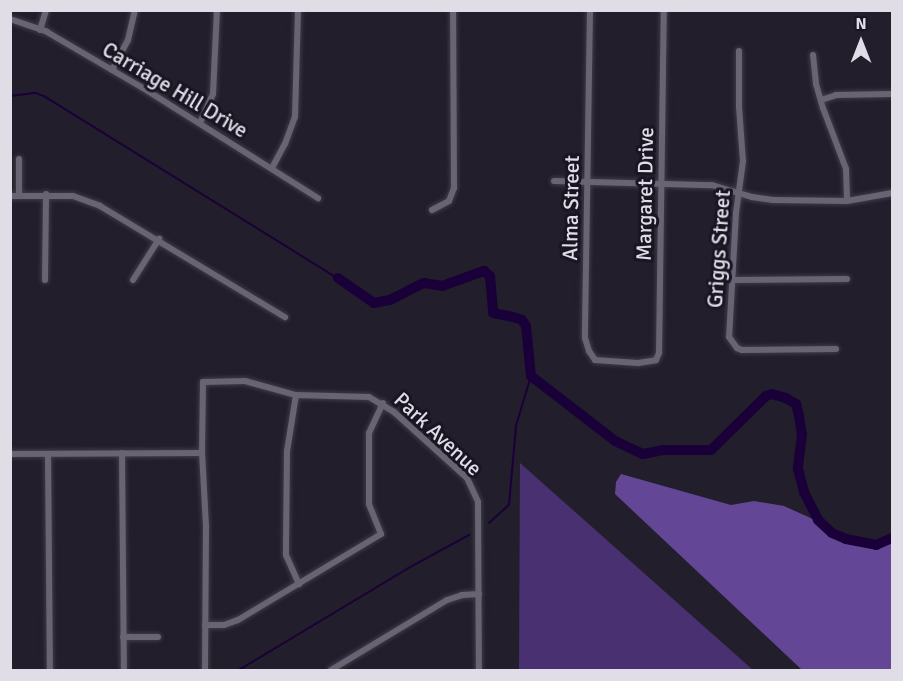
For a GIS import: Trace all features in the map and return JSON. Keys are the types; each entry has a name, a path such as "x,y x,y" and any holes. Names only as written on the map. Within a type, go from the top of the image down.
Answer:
{"street":[{"path":"40,30 46,10"},
{"path":"112,70 128,40 135,10"},
{"path":"200,123 213,94 217,10"},
{"path":"272,168 285,144 295,117 298,10"},
{"path":"432,210 449,201 454,188 453,10"},
{"name":"Alma Street","path":"590,10 586,346 595,360 638,363"},
{"name":"Margaret Drive","path":"638,363 656,360 659,353 664,10"},
{"name":"Carriage Hill Drive","path":"10,19 40,30 112,70 318,198"},
{"name":"Griggs Street","path":"740,51 739,107 743,161 729,338 737,348 836,349"},
{"path":"813,55 821,100 846,169 847,201"},
{"path":"821,100 836,95 892,94"},
{"path":"19,159 19,196"},
{"path":"554,181 712,185 739,194 773,200 847,201 892,193"},
{"path":"45,280 46,194"},
{"path":"10,196 46,194 73,196 91,202 159,239 285,317"},
{"path":"133,280 159,239"},
{"path":"734,280 847,279"},
{"name":"Park Avenue","path":"202,453 203,382 245,381 296,395 358,395 383,403 467,478 474,490 478,502 479,670"},
{"path":"296,395 287,452 286,555 299,584"},
{"path":"206,625 224,625 238,620 381,534 369,504 369,433 383,403"},
{"path":"122,453 124,670"},
{"path":"10,454 202,453 206,526 205,670"},
{"path":"48,454 50,670"},
{"path":"331,670 447,600 462,595 479,594"},
{"path":"123,637 158,637"}],"shaded area":[{"path":"520,463 753,670 519,670"},
{"path":"621,474 731,505 754,501 784,506 815,520 833,536 844,540 861,543 892,540 892,670 802,670 615,494 616,482"}],"waterway":[{"path":"10,96 36,93 44,96 338,278"},
{"path":"338,278 374,303 390,300 424,283 442,286 484,271 490,276 493,313 522,320 526,326 531,376 615,441 643,454 663,450 711,450 766,396 772,394 786,398 796,404 802,434 798,469 804,492 818,520 832,533 846,539 876,545 892,538"},
{"path":"489,523 509,505 516,426 531,376"},
{"path":"239,670 407,569 469,535"}]}
